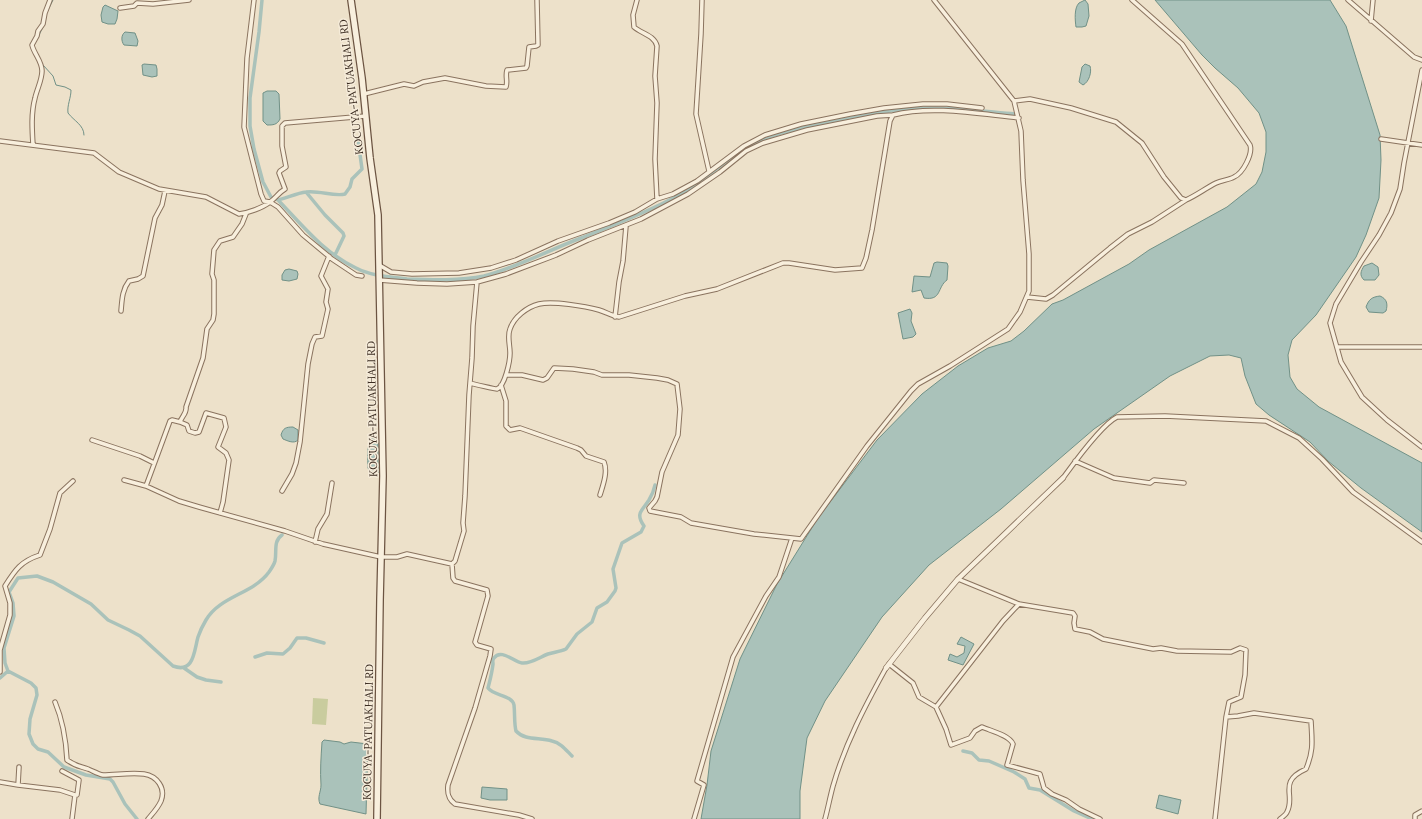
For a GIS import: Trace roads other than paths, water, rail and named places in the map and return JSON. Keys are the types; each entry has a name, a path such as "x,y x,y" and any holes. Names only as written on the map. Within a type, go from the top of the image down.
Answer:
{"main road":[{"name":"KOCUYA-PATUAKHALI RD","path":"351,0 378,215 383,476 377,819"}],"street":[{"path":"33,145 33,108 41,80 42,70 41,63 32,45 43,24 50,0"},
{"path":"120,8 134,6 137,3 153,4 190,0"},
{"path":"254,0 247,58 244,127 261,194 264,200 272,201 303,235 353,274 362,276"},
{"path":"364,94 404,84 414,86 423,82 445,78 486,86 506,87 507,70 526,68 529,47 538,45 537,0"},
{"path":"637,0 633,15 634,27 642,33 650,36 657,46 655,76 657,103 655,159 657,199"},
{"path":"702,0 696,114 709,171"},
{"path":"506,375 522,375 543,380 547,378 554,368 565,368 594,372 602,375 629,375 657,378 675,382 679,392 680,408 678,435 662,472 657,497 649,508 650,511 681,517 691,523 754,534 801,538 867,446 918,384 950,366 1008,329 1014,322 1029,291 1029,254 1022,180 1021,131 1014,101 934,0"},
{"path":"1027,297 1046,299 1053,295 1128,234 1152,222 1186,200 1217,183 1235,177 1241,172 1251,154 1252,149 1245,137 1182,44 1132,0"},
{"path":"1348,0 1414,57 1422,60"},
{"path":"1371,21 1373,0"},
{"path":"1422,70 1407,143 1400,189 1394,206 1379,235 1336,304 1330,323 1341,362 1362,397 1387,420 1422,447"},
{"path":"1014,101 1030,99 1071,108 1116,122 1142,142 1176,193 1181,198 1186,200"},
{"path":"379,266 391,272 412,274 459,272 492,268 516,260 558,241 609,223 635,212 657,199 670,196 688,187 755,140 801,124 856,113 909,105 946,104 982,108"},
{"path":"379,279 437,284 477,282 517,271 588,240 626,226 688,194 746,152 763,143 807,130 877,116 906,112 933,111 1019,118"},
{"path":"470,383 492,389 497,389 501,385 506,375 510,353 510,328 522,312 538,304 589,308 619,317 685,296 698,295 717,289 783,263 835,270 862,268 866,258 874,217 878,185 890,120 893,115"},
{"path":"0,141 94,153 119,172 159,189 206,197 239,214 272,201 276,195 285,189 279,172 286,167 282,146 282,126 285,122 366,116"},
{"path":"1381,139 1422,145"},
{"path":"121,311 122,294 126,285 129,281 143,276 155,218 162,205 165,191"},
{"path":"180,422 186,412 186,407 202,364 207,329 213,320 214,280 212,274 214,250 220,241 233,237 246,214"},
{"path":"615,317 623,261 626,226"},
{"path":"282,491 292,474 296,463 300,442 306,376 312,344 315,337 322,336 324,334 328,309 326,302 328,289 321,276 329,256"},
{"path":"477,282 472,326 466,496 463,523 464,531 455,560 452,564 453,578 455,581 487,590 488,596 475,642 491,649 489,661 475,708 448,785 447,792 450,800 455,804 519,815 532,819"},
{"path":"1337,347 1422,347"},
{"path":"501,385 506,402 506,426 510,430 520,428 544,436 581,450 586,456 604,462 604,478 600,495"},
{"path":"146,486 170,421 172,420 187,425 189,431 195,433 199,432 206,413 224,418 226,427 218,447 226,454 229,460 220,513"},
{"path":"825,819 833,786 852,734 886,668 958,579 1063,478 1075,461 1111,420 1117,417 1166,416 1266,422 1299,438 1322,459 1353,492 1422,542"},
{"path":"92,440 140,456 154,463"},
{"path":"1075,461 1114,478 1150,483 1154,480 1184,483"},
{"path":"124,480 146,486 179,500 315,542 381,557 397,557 407,554 452,564"},
{"path":"0,672 0,650 10,615 10,603 5,586 15,569 32,558 40,555 60,493 73,481"},
{"path":"315,542 318,529 327,514 332,483"},
{"path":"694,819 704,785 697,780 733,657 766,596 779,577 792,538"},
{"path":"958,579 1019,604 1073,613 1075,616 1075,629 1090,632 1103,639 1135,646 1177,651 1231,652 1240,648 1246,650 1241,697 1229,702 1226,717 1215,819"},
{"path":"936,706 1003,621 1019,604"},
{"path":"889,664 913,683 919,698 936,706 951,745 970,738 975,731 982,727 1002,736 1013,743 1007,765 1040,774 1044,788 1079,809 1100,819"},
{"path":"55,702 64,730 67,760 75,766 88,769 98,774 144,774 154,778 160,784 162,800 148,819"},
{"path":"1226,717 1254,714 1311,721 1312,756 1306,769 1297,773 1289,785 1290,796 1287,812 1280,819"},
{"path":"18,767 18,785"},
{"path":"62,771 79,780 77,794 75,794 72,819"},
{"path":"0,782 60,790 75,794"},
{"path":"1415,819 1415,815 1422,811"}],"water":[{"path":"1085,0 1088,4 1089,16 1086,26 1076,27 1075,18 1077,5"},
{"path":"1155,0 1330,0 1346,26 1380,135 1381,160 1379,198 1366,235 1356,257 1316,315 1292,340 1288,355 1290,377 1297,389 1319,407 1422,463 1422,532 1361,488 1328,461 1310,442 1269,415 1256,404 1245,376 1241,358 1229,355 1210,356 1170,376 1094,429 1001,509 929,565 882,617 825,701 807,738 800,791 800,819 701,819 711,751 740,659 777,584 818,518 877,440 922,394 958,366 988,348 1011,341 1024,331 1052,304 1063,300 1129,264 1149,250 1227,207 1256,184 1262,172 1266,152 1266,132 1259,113 1238,88 1202,55"},
{"path":"105,5 118,11 115,24 102,22 101,15"},
{"path":"125,32 135,33 138,41 137,46 124,45 122,38"},
{"path":"1085,64 1090,66 1091,71 1090,77 1083,85 1079,82 1082,67"},
{"path":"142,65 156,65 157,76 152,77 143,75"},
{"path":"267,91 276,91 279,94 280,119 273,125 267,125 263,121 263,93"},
{"path":"934,263 947,263 948,266 947,280 937,295 930,298 924,298 921,290 912,292 914,276 930,277"},
{"path":"1372,263 1378,267 1379,275 1375,280 1364,280 1361,275 1362,270 1364,266"},
{"path":"289,269 297,271 297,279 289,281 282,280 282,275 285,270"},
{"path":"1380,296 1386,302 1386,311 1383,313 1369,312 1366,307 1368,302 1373,298"},
{"path":"910,309 912,313 911,321 916,334 913,337 903,339 898,313"},
{"path":"293,427 298,430 298,440 293,442 283,439 281,435 284,429"},
{"path":"372,438 377,440 378,443 378,473 376,475 371,474 368,468 368,448"},
{"path":"961,637 974,644 963,665 948,660 950,654 957,657 964,653 965,646 957,644"},
{"path":"324,740 344,744 351,742 368,744 366,814 320,804 321,753 322,742"},
{"path":"482,787 507,789 507,800 490,800 481,798"},
{"path":"1159,795 1181,800 1178,814 1156,808"}],"waterway":[{"path":"47,12 53,0"},
{"path":"262,0 250,98 250,126 254,149 263,182 271,197 278,200 314,238 334,255 362,271 381,276 436,280 475,278 509,268 654,208 677,196 747,148 772,136 794,130 868,114 906,109 947,108 1015,114"},
{"path":"35,43 44,25"},
{"path":"43,65 53,76 56,85 71,90 68,113 81,126 84,135"},
{"path":"278,200 306,192 336,195 345,194 350,187 352,179 362,169 358,140"},
{"path":"306,192 325,215 343,233 344,236 335,255"},
{"path":"572,756 558,743 528,738 516,731 513,702 506,697 494,693 488,688 493,660 500,654 525,663 548,654 564,650 577,634 592,622 597,608 607,602 615,591 616,588 613,569 622,543 641,532 644,526 641,522 640,512 650,498 655,485"},
{"path":"137,819 125,804 110,779 86,775 64,767 48,752 38,749 33,744 29,734 30,719 37,695 36,688 31,683 8,671 5,663 4,648 14,616 13,603 9,592 18,578 37,576 53,582 91,604 108,620 140,636 173,666 180,668 185,667 192,660 198,637 206,620 212,612 220,605 254,585 269,572 275,561 277,540 282,535"},
{"path":"255,657 267,653 283,654 290,648 297,638 306,638 324,643"},
{"path":"184,668 197,677 221,682"},
{"path":"0,678 8,671"},
{"path":"963,751 972,753 979,760 989,761 1014,772 1025,779 1029,788 1040,790 1074,811 1092,819"}]}
